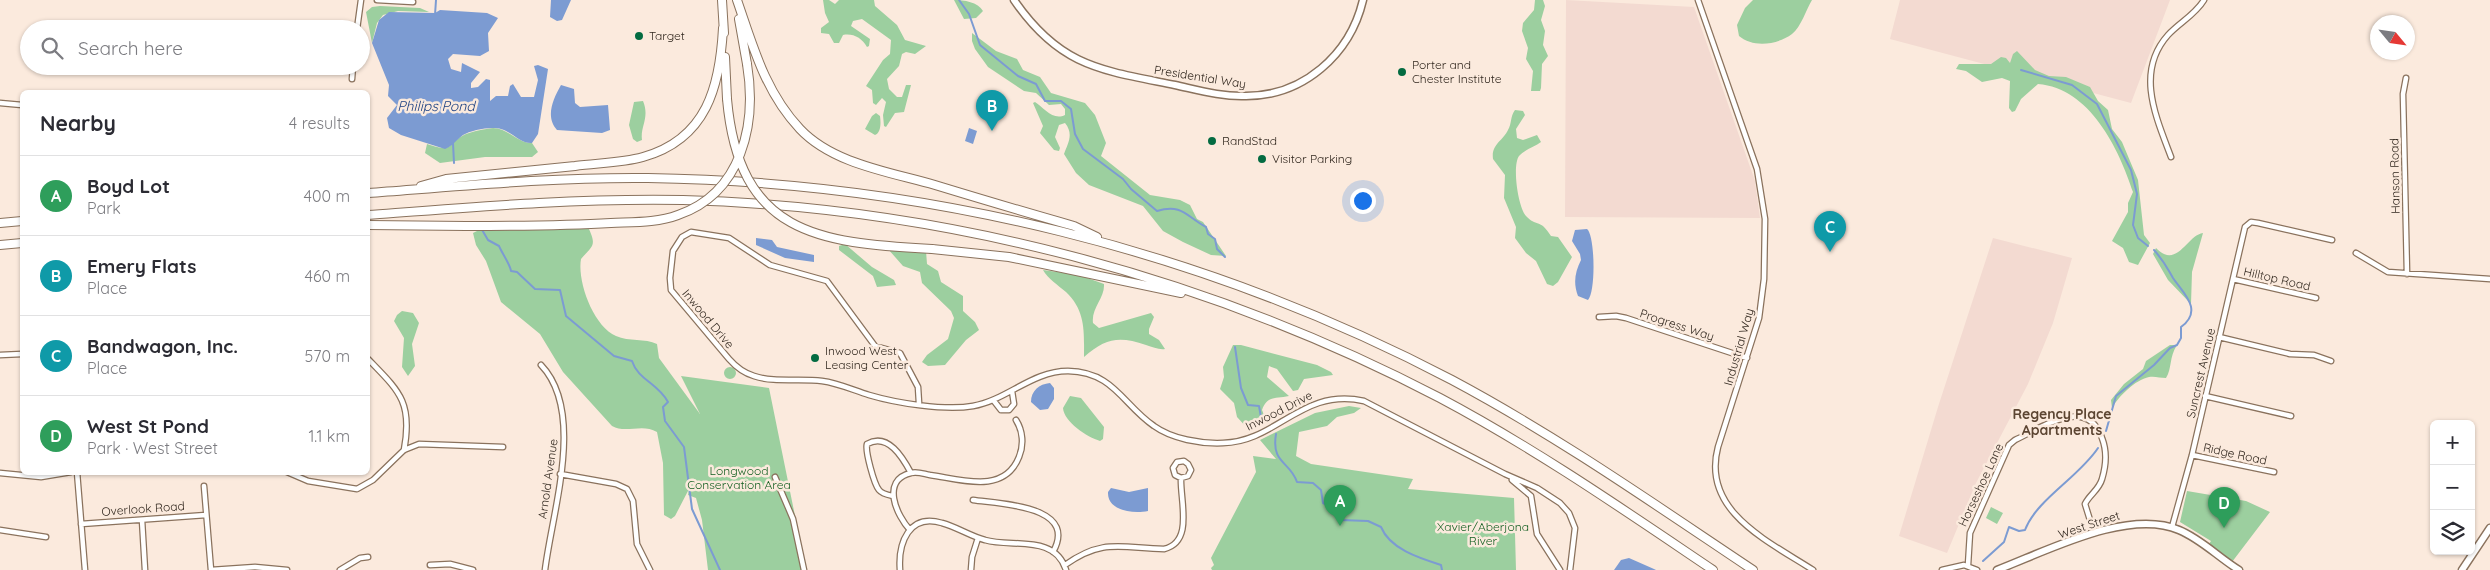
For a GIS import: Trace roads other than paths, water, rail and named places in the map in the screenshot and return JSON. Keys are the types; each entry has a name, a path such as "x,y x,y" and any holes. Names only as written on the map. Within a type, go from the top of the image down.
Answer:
{"highway":[{"path":"722,0 727,99 731,133 739,163 755,191 782,217 806,230 836,240 865,245 932,249 1009,257 1159,290 1200,295"},
{"path":"370,225 569,225 650,221 673,217 694,209 711,197 726,182 742,152 750,109 747,64 737,0"},
{"path":"737,0 756,57 771,90 790,118 817,144 853,161 1074,226 1120,247"},
{"path":"402,191 446,179 637,158 662,150 691,128 709,104 719,73 723,28"},
{"path":"370,193 526,181 606,178 686,179 779,184 845,191 944,206 1049,228 1120,247 1278,300 1346,329 1436,372 1566,446 1753,570"},
{"path":"370,215 527,203 605,200 711,202 803,208 901,221 1008,241 1094,262 1200,295 1314,338 1442,400 1562,469 1713,570"},
{"path":"0,223 20,221"},
{"path":"0,244 20,243"}],"street":[{"path":"358,20 361,0"},
{"path":"377,0 413,2"},
{"name":"Presidential Way","path":"1014,0 1031,24 1048,41 1067,55 1089,66 1212,92 1245,96 1266,94 1289,88 1323,67 1349,36 1363,0"},
{"name":"Industrial Way","path":"1698,0 1750,148 1762,196 1765,241 1763,288 1759,318 1716,453 1715,471 1717,487 1724,502 1736,517 1813,570"},
{"path":"2171,157 2152,105 2150,74 2164,41 2196,11 2204,0"},
{"name":"Hanson Road","path":"2406,78 2403,94 2407,274"},
{"path":"0,103 20,105"},
{"name":"Suncrest Avenue","path":"2172,527 2192,455 2244,230 2248,224 2258,223 2332,240"},
{"name":"Inwood Drive","path":"919,403 918,388 900,353 875,346 827,281 770,265 745,246 724,236 691,232 682,237 675,245 670,269 671,290 740,369 760,378 822,381 880,398 919,403 960,408 994,401 1048,373 1070,371 1089,374 1115,387 1144,418 1161,431 1180,438 1221,443 1250,438 1320,402 1338,398 1358,400 1380,408 1505,474 1537,488 1568,511 1575,530 1570,570"},
{"path":"2356,253 2384,271 2490,279"},
{"name":"Hilltop Road","path":"2233,279 2316,298"},
{"name":"Progress Way","path":"1599,317 1616,316 1626,318 1747,358"},
{"path":"2220,337 2290,354 2314,355 2331,361"},
{"path":"0,355 20,354"},
{"path":"370,360 403,401 407,422 404,450"},
{"name":"Arnold Avenue","path":"541,366 554,385 565,424 560,474 545,570"},
{"name":"Inwood Drive","path":"994,401 1001,410 1009,410 1014,404 1012,391"},
{"path":"2205,396 2291,416"},
{"name":"Horseshoe Lane","path":"1968,566 1970,533 2009,445 2015,440 2067,417 2080,416 2090,420 2098,429 2104,443 2105,464 2102,480 2085,504 2094,533"},
{"path":"910,530 899,517 893,496 899,480 911,473 979,482 998,479 1011,469 1020,456 1022,440 1016,420"},
{"path":"893,496 882,492 877,486 866,451 867,444 873,442 892,446 901,454 911,473"},
{"path":"294,475 308,481 357,489 373,480 404,450 425,443 503,447"},
{"name":"Ridge Road","path":"2192,455 2274,472"},
{"path":"1181,461 1188,464 1191,470 1188,476 1181,478 1176,476 1173,470 1175,464 1181,461"},
{"path":"0,473 20,475"},
{"path":"560,474 616,484 627,490 633,501 637,544 650,570"},
{"name":"Inwood Drive","path":"1505,474 1531,496 1537,534 1560,570"},
{"path":"20,475 41,477 53,475"},
{"path":"78,475 85,570"},
{"path":"775,477 793,519 804,570"},
{"path":"900,570 900,548 910,530 922,523 936,522 978,538 1000,543 1029,544 1053,552 1066,568 1086,551 1101,546 1164,549 1172,546 1180,538 1183,528 1181,478"},
{"path":"204,486 211,570 255,567 287,570"},
{"path":"972,500 1032,508 1042,512 1051,520 1057,531 1058,542 1053,552"},
{"name":"Overlook Road","path":"81,524 206,515"},
{"path":"142,520 145,570"},
{"name":"West Street","path":"1998,570 2094,533 2138,523 2156,523 2172,527 2197,539 2239,570"},
{"path":"2462,570 2490,528"},
{"path":"0,530 46,537"},
{"path":"971,570 972,557 978,538"},
{"path":"340,570 360,558 368,557"},
{"path":"430,565 450,564 473,570"},
{"path":"1942,570 1957,566 1968,566 1977,570"}],"water":[{"path":"551,0 571,0 562,20 557,21 550,17"},
{"name":"Philips Pond","path":"440,10 487,13 498,18 488,33 489,51 480,56 453,54 448,59 451,69 461,72 462,63 480,72 471,83 471,88 478,87 486,79 490,80 490,101 496,96 508,96 510,86 513,84 521,97 534,97 538,80 534,66 538,65 548,69 538,134 532,143 524,142 501,129 487,128 467,133 445,149 401,135 389,128 387,118 397,105 388,96 389,85 372,43 379,20 389,12 435,13"},
{"path":"561,85 574,89 575,103 580,107 608,105 610,130 602,133 557,130 553,125 551,114 555,96"},
{"path":"969,128 977,131 973,144 965,141"},
{"path":"1587,229 1592,242 1594,264 1591,295 1588,300 1578,296 1576,291 1575,278 1581,260 1580,254 1572,241 1575,230"},
{"path":"756,238 772,240 777,247 814,255 814,262 785,258 756,245"},
{"path":"1050,383 1054,388 1054,399 1048,409 1040,410 1031,402 1032,395 1039,387"},
{"path":"1111,488 1129,492 1148,488 1148,511 1135,512 1116,507 1109,498 1108,492"},
{"path":"1629,558 1656,570 1614,570 1621,560"}],"waterway":[{"path":"435,15 436,0"},
{"path":"959,0 969,14 980,45 1018,76 1036,84 1045,101 1061,101 1071,109 1075,134 1083,149 1123,179 1131,189 1157,211 1166,209 1178,210 1206,227 1208,234 1215,239 1217,249 1225,257"},
{"path":"2021,70 2072,85 2097,104 2131,170 2137,194 2133,225 2138,238 2148,246"},
{"path":"453,143 454,163"},
{"path":"481,228 488,240 499,246 511,271 517,272 535,289 560,290 566,316 614,356 632,361 639,373 664,396 668,402 663,407 665,421 684,447 692,509 720,570"},
{"path":"2106,431 2116,396 2154,365 2170,348 2177,345 2181,338 2181,327 2188,321 2191,314 2191,308 2186,296 2154,250"},
{"path":"1235,347 1241,388 1248,405 1259,406 1262,423"},
{"path":"1276,434 1276,451 1297,482 1313,483 1321,490 1323,503 1331,507 1340,520 1368,521 1381,527 1385,535 1398,547 1415,556 1441,565 1442,570"},
{"path":"1983,561 2004,542 2009,527 2019,531 2025,530 2038,509 2090,459 2098,448"}],"place":[{"name":"Target","path":"639,36"},
{"name":"Porter and Chester Institute","path":"1402,72"},
{"name":"Emery Flats","path":"992,131"},
{"name":"RandStad","path":"1212,141"},
{"name":"Visitor Parking","path":"1262,159"},
{"name":"Bandwagon, Inc.","path":"1830,252"},
{"name":"Inwood West Leasing Center","path":"815,358"},
{"name":"Boyd Lot","path":"1340,526"},
{"name":"West St Pond","path":"2224,528"}],"district":[{"name":"Regency Place Apartments","path":"2062,422"}],"park label":[{"name":"Longwood Conservation Area","path":"739,478"},
{"name":"Xavier/Aberjona River","path":"1483,534"}]}
